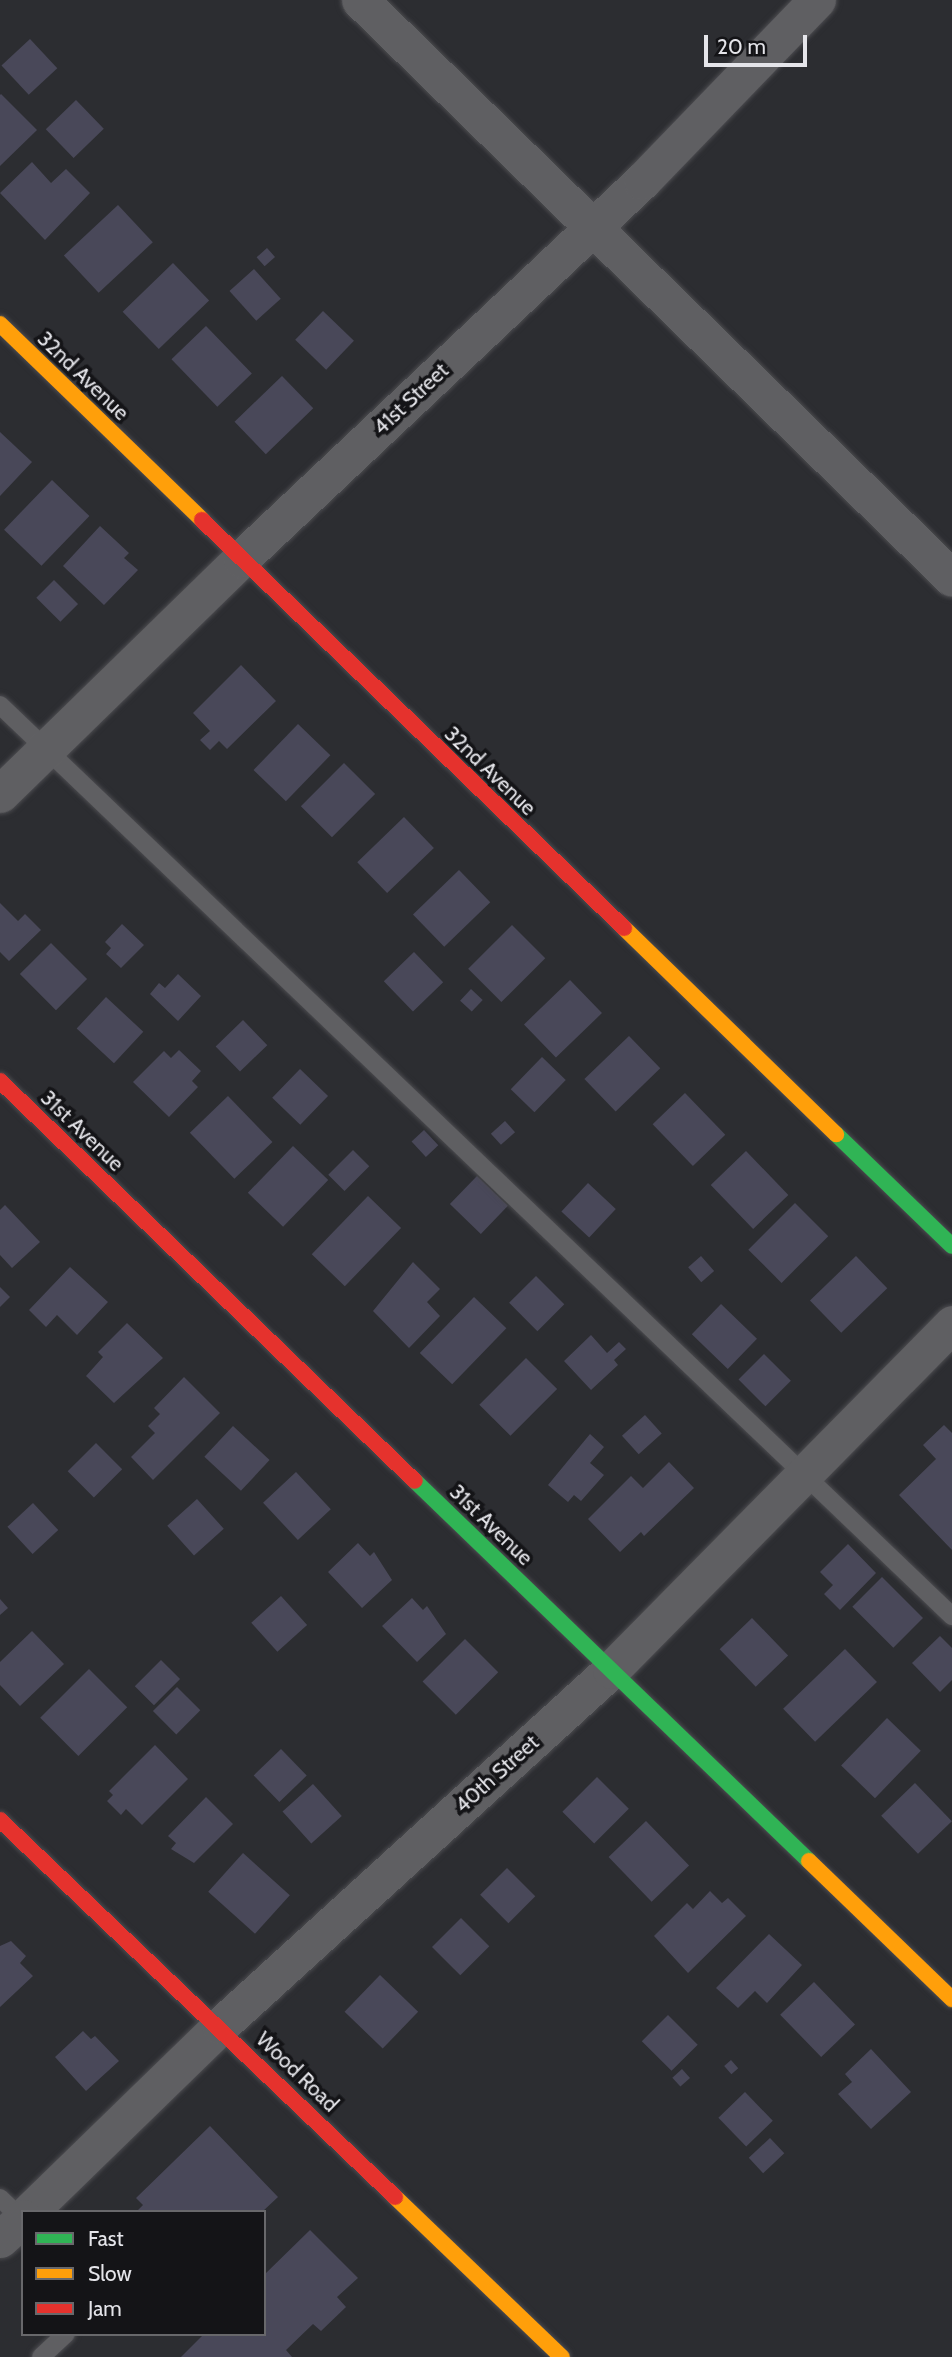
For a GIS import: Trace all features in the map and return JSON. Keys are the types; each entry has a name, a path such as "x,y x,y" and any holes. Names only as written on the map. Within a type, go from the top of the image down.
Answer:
{"street":[{"path":"360,0 952,578"},
{"name":"41st Street","path":"0,794 241,559 593,227 817,0"},
{"name":"32nd Avenue","path":"0,324 952,1246"},
{"name":"31st Avenue","path":"0,1081 952,1998"},
{"name":"40th Street","path":"35,2210 219,2026 611,1670 952,1324"},
{"name":"Wood Road","path":"0,1820 219,2026 562,2357"}],"lane":[{"path":"0,705 806,1473 952,1616"},
{"path":"0,2198 17,2228"},
{"path":"41,2357 64,2336"}],"building":[{"path":"30,39 57,68 29,95 1,66"},
{"path":"0,95 37,130 0,166"},
{"path":"76,100 104,129 74,158 46,129"},
{"path":"32,162 51,183 66,169 90,193 45,240 0,193"},
{"path":"118,205 153,242 99,293 64,255"},
{"path":"267,248 275,257 265,266 257,257"},
{"path":"173,263 209,300 159,349 123,312"},
{"path":"254,269 281,299 256,321 229,291"},
{"path":"323,311 354,341 326,370 295,340"},
{"path":"206,326 252,373 217,407 171,359"},
{"path":"282,376 313,408 266,454 235,422"},
{"path":"0,432 32,462 0,496"},
{"path":"52,480 89,516 41,566 4,530"},
{"path":"100,526 129,553 124,558 138,570 104,605 63,566"},
{"path":"54,580 78,604 60,622 36,598"},
{"path":"241,665 276,701 227,749 219,741 210,750 200,740 210,731 193,713"},
{"path":"298,724 330,755 286,801 254,770"},
{"path":"344,763 375,794 332,837 301,806"},
{"path":"404,817 434,848 387,893 357,862"},
{"path":"459,870 490,902 444,947 413,914"},
{"path":"0,903 18,921 25,914 41,930 9,961 0,952"},
{"path":"122,924 144,945 121,968 106,954 111,948 105,942"},
{"path":"512,925 545,958 501,1002 468,969"},
{"path":"51,943 87,979 56,1010 20,974"},
{"path":"414,952 443,982 413,1011 384,981"},
{"path":"178,974 201,996 178,1021 150,994 159,983 165,988"},
{"path":"570,980 602,1013 556,1058 524,1024"},
{"path":"471,989 483,1000 472,1012 460,1001"},
{"path":"106,997 143,1032 114,1063 77,1028"},
{"path":"243,1020 267,1045 240,1072 216,1046"},
{"path":"629,1036 660,1068 616,1111 584,1079"},
{"path":"179,1050 201,1071 192,1081 198,1087 169,1117 133,1082 164,1051 171,1058"},
{"path":"542,1057 566,1080 534,1112 511,1089"},
{"path":"300,1069 328,1096 300,1125 272,1098"},
{"path":"685,1093 725,1135 693,1166 653,1124"},
{"path":"228,1096 272,1142 234,1179 190,1133"},
{"path":"505,1121 515,1132 501,1145 491,1134"},
{"path":"424,1130 438,1145 426,1157 412,1142"},
{"path":"293,1146 328,1180 283,1227 248,1193"},
{"path":"353,1150 369,1166 345,1191 328,1175"},
{"path":"746,1151 788,1195 753,1229 711,1185"},
{"path":"477,1176 508,1206 481,1234 450,1204"},
{"path":"588,1183 616,1209 589,1237 561,1212"},
{"path":"368,1196 401,1228 345,1286 312,1254"},
{"path":"795,1203 828,1236 782,1283 748,1250"},
{"path":"5,1205 40,1242 12,1268 0,1255 0,1210"},
{"path":"701,1256 714,1271 701,1282 688,1267"},
{"path":"856,1256 887,1288 841,1333 810,1300"},
{"path":"413,1262 440,1289 427,1302 440,1316 409,1348 373,1311"},
{"path":"70,1267 108,1302 77,1335 57,1315 46,1327 29,1310"},
{"path":"536,1276 564,1304 537,1331 509,1303"},
{"path":"0,1287 10,1297 0,1307"},
{"path":"474,1297 506,1328 452,1384 420,1353"},
{"path":"721,1304 757,1339 728,1369 692,1334"},
{"path":"127,1323 163,1358 114,1403 86,1376 103,1357 98,1352"},
{"path":"591,1335 607,1353 619,1342 626,1349 614,1360 618,1365 591,1390 564,1361"},
{"path":"764,1354 791,1381 765,1406 739,1379"},
{"path":"526,1358 557,1389 510,1436 479,1405"},
{"path":"184,1377 220,1413 153,1480 131,1457 155,1433 148,1426 160,1414 154,1408"},
{"path":"645,1415 662,1434 639,1454 622,1436"},
{"path":"944,1425 952,1433 952,1550 899,1495 936,1459 923,1445"},
{"path":"233,1426 270,1460 241,1491 204,1457"},
{"path":"590,1434 604,1447 590,1463 604,1475 581,1501 574,1495 568,1502 548,1485"},
{"path":"96,1443 122,1469 94,1497 68,1471"},
{"path":"669,1462 694,1488 644,1536 641,1532 620,1552 588,1519 631,1476 643,1488"},
{"path":"296,1472 331,1509 298,1540 263,1503"},
{"path":"197,1499 224,1529 194,1555 167,1526"},
{"path":"33,1503 58,1530 33,1554 7,1527"},
{"path":"358,1543 370,1556 374,1552 392,1580 362,1608 328,1572"},
{"path":"848,1544 876,1573 840,1610 824,1594 833,1585 820,1572"},
{"path":"882,1577 923,1618 893,1648 852,1607"},
{"path":"281,1596 307,1625 277,1652 251,1623"},
{"path":"412,1598 423,1610 427,1606 446,1634 417,1662 382,1626"},
{"path":"0,1599 8,1608 0,1615"},
{"path":"752,1618 788,1655 756,1687 720,1649"},
{"path":"32,1631 64,1664 20,1706 0,1685 0,1662"},
{"path":"940,1636 952,1648 952,1680 940,1692 912,1663"},
{"path":"465,1639 498,1672 456,1715 423,1681"},
{"path":"845,1649 877,1682 815,1742 783,1709"},
{"path":"161,1660 180,1679 154,1705 135,1686"},
{"path":"89,1669 127,1707 78,1756 40,1718"},
{"path":"177,1687 200,1710 176,1734 153,1711"},
{"path":"887,1718 921,1751 875,1798 841,1765"},
{"path":"155,1745 188,1779 142,1825 126,1809 121,1815 107,1801 113,1795 109,1791"},
{"path":"281,1749 307,1776 279,1802 254,1775"},
{"path":"597,1777 629,1809 594,1843 562,1812"},
{"path":"915,1783 952,1821 918,1854 881,1816"},
{"path":"313,1784 342,1816 311,1843 283,1811"},
{"path":"206,1797 233,1824 194,1863 171,1849 176,1843 168,1836"},
{"path":"646,1821 689,1866 652,1902 609,1857"},
{"path":"243,1853 290,1895 255,1934 208,1892"},
{"path":"507,1868 535,1896 508,1923 480,1895"},
{"path":"710,1891 722,1903 728,1898 746,1916 688,1973 654,1936 687,1903 693,1909"},
{"path":"461,1918 489,1946 460,1975 432,1947"},
{"path":"769,1934 802,1965 767,2003 755,1991 738,2008 716,1988"},
{"path":"11,1941 26,1956 20,1963 33,1976 0,2007 0,1946"},
{"path":"380,1975 418,2012 383,2049 345,2012"},
{"path":"814,1982 855,2024 821,2057 780,2015"},
{"path":"668,2015 698,2045 672,2071 642,2041"},
{"path":"83,2031 91,2039 95,2036 119,2061 86,2091 55,2057"},
{"path":"871,2049 911,2092 871,2129 838,2094 852,2082 845,2074"},
{"path":"731,2060 738,2068 731,2074 724,2066"},
{"path":"682,2069 690,2078 680,2087 672,2078"},
{"path":"745,2092 773,2121 746,2146 718,2118"},
{"path":"210,2126 278,2197 264,2210 138,2210 143,2205 136,2198"},
{"path":"770,2138 784,2153 763,2173 749,2158"},
{"path":"310,2230 358,2278 337,2297 346,2307 321,2331 313,2324 286,2350 292,2357 181,2357 202,2336 266,2336 266,2273"}],"traffic: fast":[{"path":"836,1134 952,1246"},
{"path":"415,1481 809,1861"}],"traffic: slow":[{"path":"0,324 202,520"},
{"path":"624,928 836,1134"},
{"path":"809,1861 952,1999"},
{"path":"395,2197 562,2357"}],"traffic: jam":[{"path":"202,520 624,928"},
{"path":"0,1081 415,1481"},
{"path":"0,1820 395,2197"}]}
